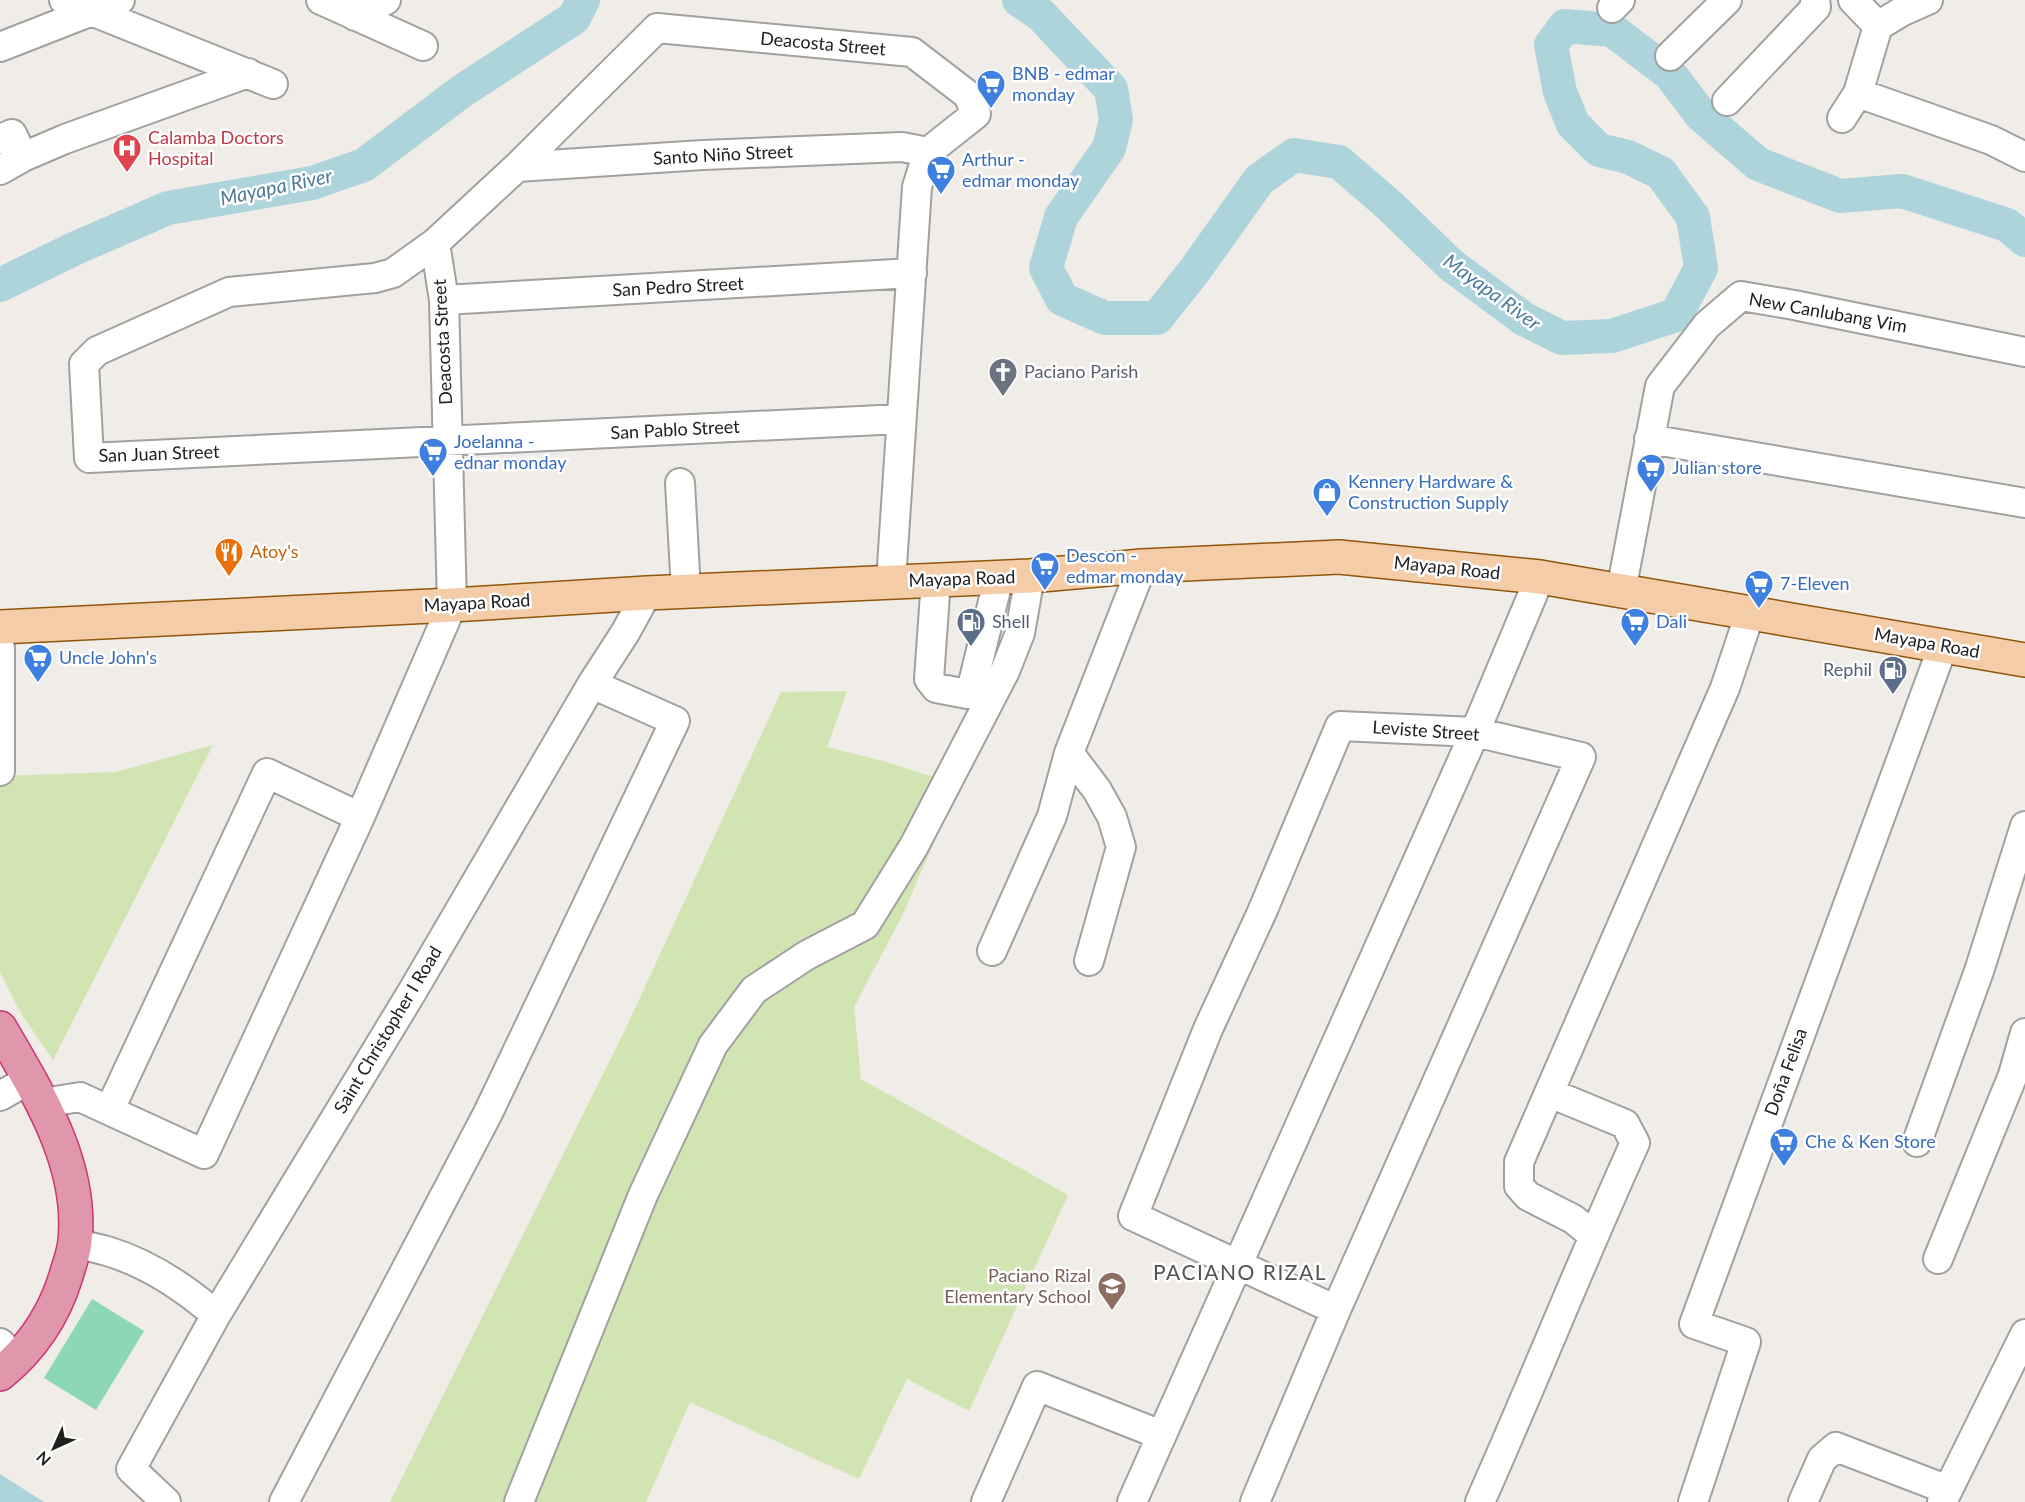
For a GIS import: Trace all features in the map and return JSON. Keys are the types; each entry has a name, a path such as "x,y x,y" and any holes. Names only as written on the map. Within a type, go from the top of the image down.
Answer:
{"highway":[{"path":"0,1028 36,1091 69,1168 75,1203 75,1244 59,1299 45,1323 6,1359"}],"main road":[{"name":"Mayapa Road","path":"0,627 686,591 1014,577 1142,566 1339,557 1540,577 2025,660"}],"street":[{"path":"0,139 12,134 12,163 65,139 260,78 64,0"},
{"path":"0,47 120,0"},
{"path":"321,0 423,46"},
{"path":"355,16 386,0"},
{"path":"1670,56 1727,0"},
{"path":"1727,101 1816,7 1815,0"},
{"path":"1853,0 1878,26"},
{"path":"1842,118 1858,93 1878,26 1901,12 1929,0"},
{"name":"Deacosta Street","path":"452,605 444,300 435,243 517,167 657,28 912,52 968,95 976,114 928,152"},
{"path":"1858,93 1991,140 2025,157"},
{"name":"Santo Niño Street","path":"517,167 703,155 902,147 928,152"},
{"path":"891,581 917,187 928,152"},
{"name":"San Juan Street","path":"435,243 393,273 375,278 229,292 98,351 84,364 89,458 448,440"},
{"name":"San Pedro Street","path":"444,300 912,273"},
{"name":"New Canlubang Vim","path":"1621,591 1660,386 1707,325 1740,296 1794,304 2025,352"},
{"name":"San Pablo Street","path":"448,440 901,419"},
{"path":"1649,440 2025,504"},
{"path":"680,483 686,591"},
{"path":"992,951 1052,816 1069,753 1142,566"},
{"path":"936,580 929,680 936,688 967,694 972,687 1014,577"},
{"path":"519,1502 644,1195 713,1045 754,990 807,955 866,925 914,846 1005,671 1020,633 1014,577"},
{"path":"1132,1502 1475,732 1540,577"},
{"name":"Saint Christopher I Road","path":"166,1502 131,1469 216,1315 412,992 591,684 625,633 647,593"},
{"path":"0,1096 36,1091 80,1097 204,1154 360,817 452,605"},
{"path":"1593,1235 1573,1219 1528,1196 1519,1186 1520,1162 1725,688 1750,613"},
{"name":"Doña Felisa","path":"1693,1502 1746,1342 1694,1324 1942,646"},
{"path":"0,648 0,771"},
{"path":"284,1502 488,1113 675,721 591,684"},
{"name":"Leviste Street","path":"1238,1264 1133,1216 1208,1029 1262,912 1340,726 1475,732 1581,757 1336,1310"},
{"path":"1069,753 1097,790 1112,818 1121,847 1089,961"},
{"path":"110,1109 267,773 360,817"},
{"path":"1917,1142 1979,971 2025,826"},
{"path":"1938,1258 2013,1075 2025,1034"},
{"path":"1480,1502 1530,1389 1593,1235 1635,1143 1625,1124 1550,1093"},
{"path":"75,1244 108,1251 153,1271 191,1293 216,1315"},
{"path":"1238,1264 1336,1310 1255,1502"},
{"path":"1803,1502 1822,1459 1836,1447 1945,1496 2017,1372 2025,1334"},
{"path":"986,1502 1037,1386 1161,1435"}],"green space":[{"path":"847,691 827,747 883,761 959,785 902,916 854,1007 861,1079 1068,1195 969,1411 907,1379 859,1479 690,1402 646,1502 390,1502 625,1030 781,692"},
{"path":"213,745 53,1060 22,1015 0,972 0,776 116,772"},
{"path":"92,1299 144,1331 96,1410 44,1378"}],"water":[{"path":"0,1474 44,1502 0,1502"}],"waterway":[{"name":"Mayapa River","path":"0,285 78,247 168,208 312,183 364,165 462,91 574,18 583,0"},
{"name":"Mayapa River","path":"1019,0 1041,15 1111,89 1116,120 1109,148 1061,217 1046,268 1062,299 1105,318 1157,318 1195,270 1259,180 1294,155 1339,162 1390,206 1451,265 1524,319 1562,338 1612,336 1676,315 1701,268 1693,217 1661,173 1628,157 1599,150 1573,124 1560,92 1551,45 1565,26 1612,30 1670,74 1701,115 1758,164 1840,196 1902,191 2007,225 2025,240"}],"place":[{"name":"BNB - edmar monday","path":"991,110"},
{"name":"Calamba Doctors Hospital","path":"127,174"},
{"name":"Arthur - edmar monday","path":"941,196"},
{"name":"Paciano Parish","path":"1003,398"},
{"name":"Joelanna - ednar monday","path":"433,478"},
{"name":"Julian store","path":"1651,494"},
{"name":"Kennery Hardware & Construction Supply","path":"1327,518"},
{"name":"Atoy's","path":"229,578"},
{"name":"Descon - edmar monday","path":"1045,592"},
{"name":"7-Eleven","path":"1759,610"},
{"name":"Shell","path":"971,648"},
{"name":"Dali","path":"1635,648"},
{"name":"Uncle John's","path":"38,684"},
{"name":"Rephil","path":"1893,696"},
{"name":"Che & Ken Store","path":"1784,1168"},
{"name":"Paciano Rizal Elementary School","path":"1112,1312"}],"district":[{"name":"PACIANO RIZAL","path":"1240,1273"}]}
